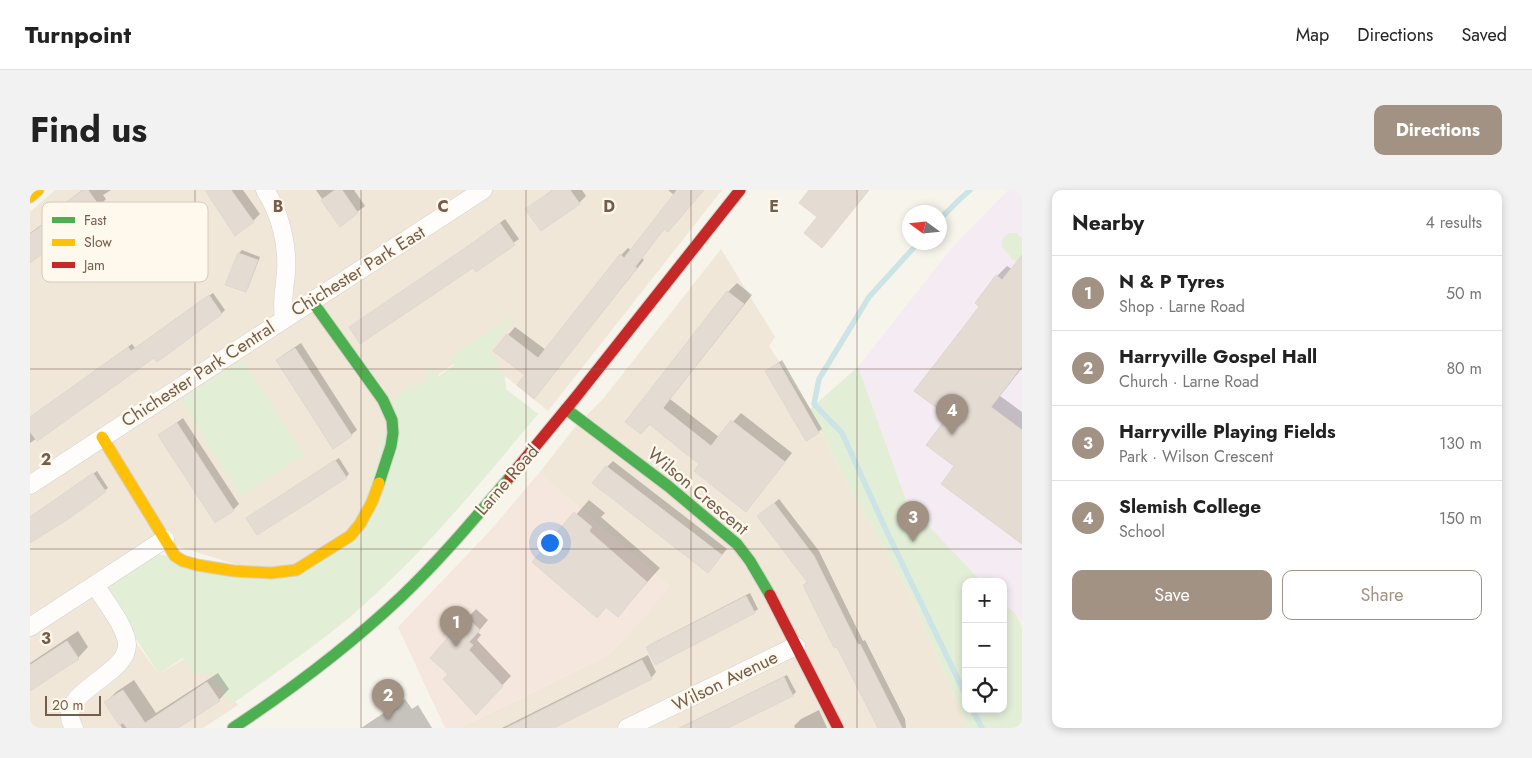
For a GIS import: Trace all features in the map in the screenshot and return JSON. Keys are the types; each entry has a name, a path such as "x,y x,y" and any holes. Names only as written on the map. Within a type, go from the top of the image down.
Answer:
{"street":[{"path":"30,197 38,190"},
{"name":"Chichester Park Central","path":"30,485 284,318 285,246 281,225 265,190"},
{"name":"Chichester Park East","path":"284,318 483,190"},
{"name":"Larne Road","path":"233,728 270,704 326,661 399,599 509,480 740,190"},
{"name":"Chichester Park Central","path":"102,437 178,559 196,566 288,573 296,570 350,536 363,520 372,502 391,446 392,420 383,400 312,301"},
{"name":"Wilson Crescent","path":"566,409 668,486 737,544 770,594 838,728"},
{"path":"30,627 165,539"},
{"path":"74,728 70,714 75,701 121,661 127,646 124,631 95,585"},
{"name":"Wilson Avenue","path":"627,728 796,646"}],"shaded area":[{"path":"55,190 722,190 548,411 473,350 395,406 371,517 279,578 151,538 90,579 159,674 184,659 212,672 238,705 203,728 30,728 30,212"},
{"path":"1008,190 1022,190 1022,627 1015,613 1007,606 1007,578 978,578 907,503 857,368 951,249"},
{"path":"721,249 775,337 769,346 810,409 842,474 913,600 968,728 460,728 610,654 669,586 539,473 575,427 603,399"},
{"path":"539,473 669,586 645,617 610,654 460,728 445,728 398,627 488,533"}],"green space":[{"path":"1010,233 1016,233 1022,238 1022,255 1016,263 1002,247 1003,238"},
{"path":"511,317 513,320 489,351 496,358 498,369 506,376 506,389 538,414 455,512 412,559 366,603 334,630 232,704 208,673 194,674 183,658 159,674 108,596 106,590 107,582 151,553 281,576 352,542 394,401 398,394 411,384 415,387 429,378 426,373 433,368 439,376 454,365 449,358"},
{"path":"243,360 304,455 241,496 180,400"},
{"path":"858,367 907,503 978,578 962,578 962,713 1007,713 1007,606 1015,613 1022,627 1022,728 968,728 913,600 842,474 810,409"}],"building":[{"path":"83,190 88,190 96,202 66,202"},
{"path":"205,190 231,190 254,222 235,236"},
{"path":"335,190 342,190 358,213 340,227 321,200"},
{"path":"553,190 570,190 580,204 541,231 525,209"},
{"path":"677,190 704,190 668,232 664,229 635,267 637,268 534,399 517,385 525,375 493,351 507,334 538,358 620,254 624,258"},
{"path":"809,190 869,190 822,248 804,233 817,217 799,203"},
{"path":"500,223 515,245 476,272 473,268 360,344 349,327"},
{"path":"42,225 42,254 30,263 30,234"},
{"path":"238,253 258,260 246,292 225,285"},
{"path":"1022,255 1022,366 991,407 1022,430 1022,544 941,484 954,466 926,445 948,416 914,391 979,307 975,303 996,275 1002,280"},
{"path":"727,291 744,304 663,408 711,446 731,420 785,462 746,512 694,471 699,464 649,424 641,434 625,422"},
{"path":"209,295 222,314 157,362 154,358 37,441 30,432 30,417 128,347 131,351"},
{"path":"295,348 352,436 333,449 276,360"},
{"path":"779,363 819,433 806,441 765,371"},
{"path":"177,423 234,511 215,523 158,435"},
{"path":"335,460 347,478 257,535 246,518"},
{"path":"606,466 722,555 708,573 592,483"},
{"path":"93,473 106,492 30,543 30,517"},
{"path":"774,503 814,556 902,728 878,728 837,647 834,648 803,585 808,583 757,516"},
{"path":"574,512 592,527 589,531 647,582 618,617 606,607 597,618 532,562"},
{"path":"746,596 755,613 655,665 646,647"},
{"path":"466,617 480,630 469,642 473,645 469,650 503,686 476,715 443,679 448,674 430,658"},
{"path":"67,641 79,659 30,691 30,665"},
{"path":"642,660 652,679 554,728 506,728"},
{"path":"784,677 793,696 728,728 680,728"},
{"path":"207,682 220,701 178,728 127,728 123,723 119,725 104,702 123,690 145,723"}],"waterway":[{"path":"947,212 970,190"},
{"path":"912,250 869,297 819,379 814,404 842,433 962,688"},
{"path":"974,713 982,728"}],"traffic: fast":[{"path":"312,301 383,400 392,420 391,446 379,483"},
{"path":"566,409 668,486 737,544 750,561 770,595"},
{"path":"233,728 320,666 381,615 443,554 510,477"}],"traffic: slow":[{"path":"30,197 38,190"},
{"path":"102,437 175,556 183,561 197,565 234,571 271,573 296,570 350,536 360,524 372,502 379,483"}],"traffic: jam":[{"path":"510,477 740,190"},
{"path":"770,595 838,728"}],"place":[{"name":"Slemish College","path":"952,435"},
{"name":"Harryville Playing Fields","path":"913,542"},
{"name":"N & P Tyres","path":"456,647"},
{"name":"Harryville Gospel Hall","path":"388,720"}]}
